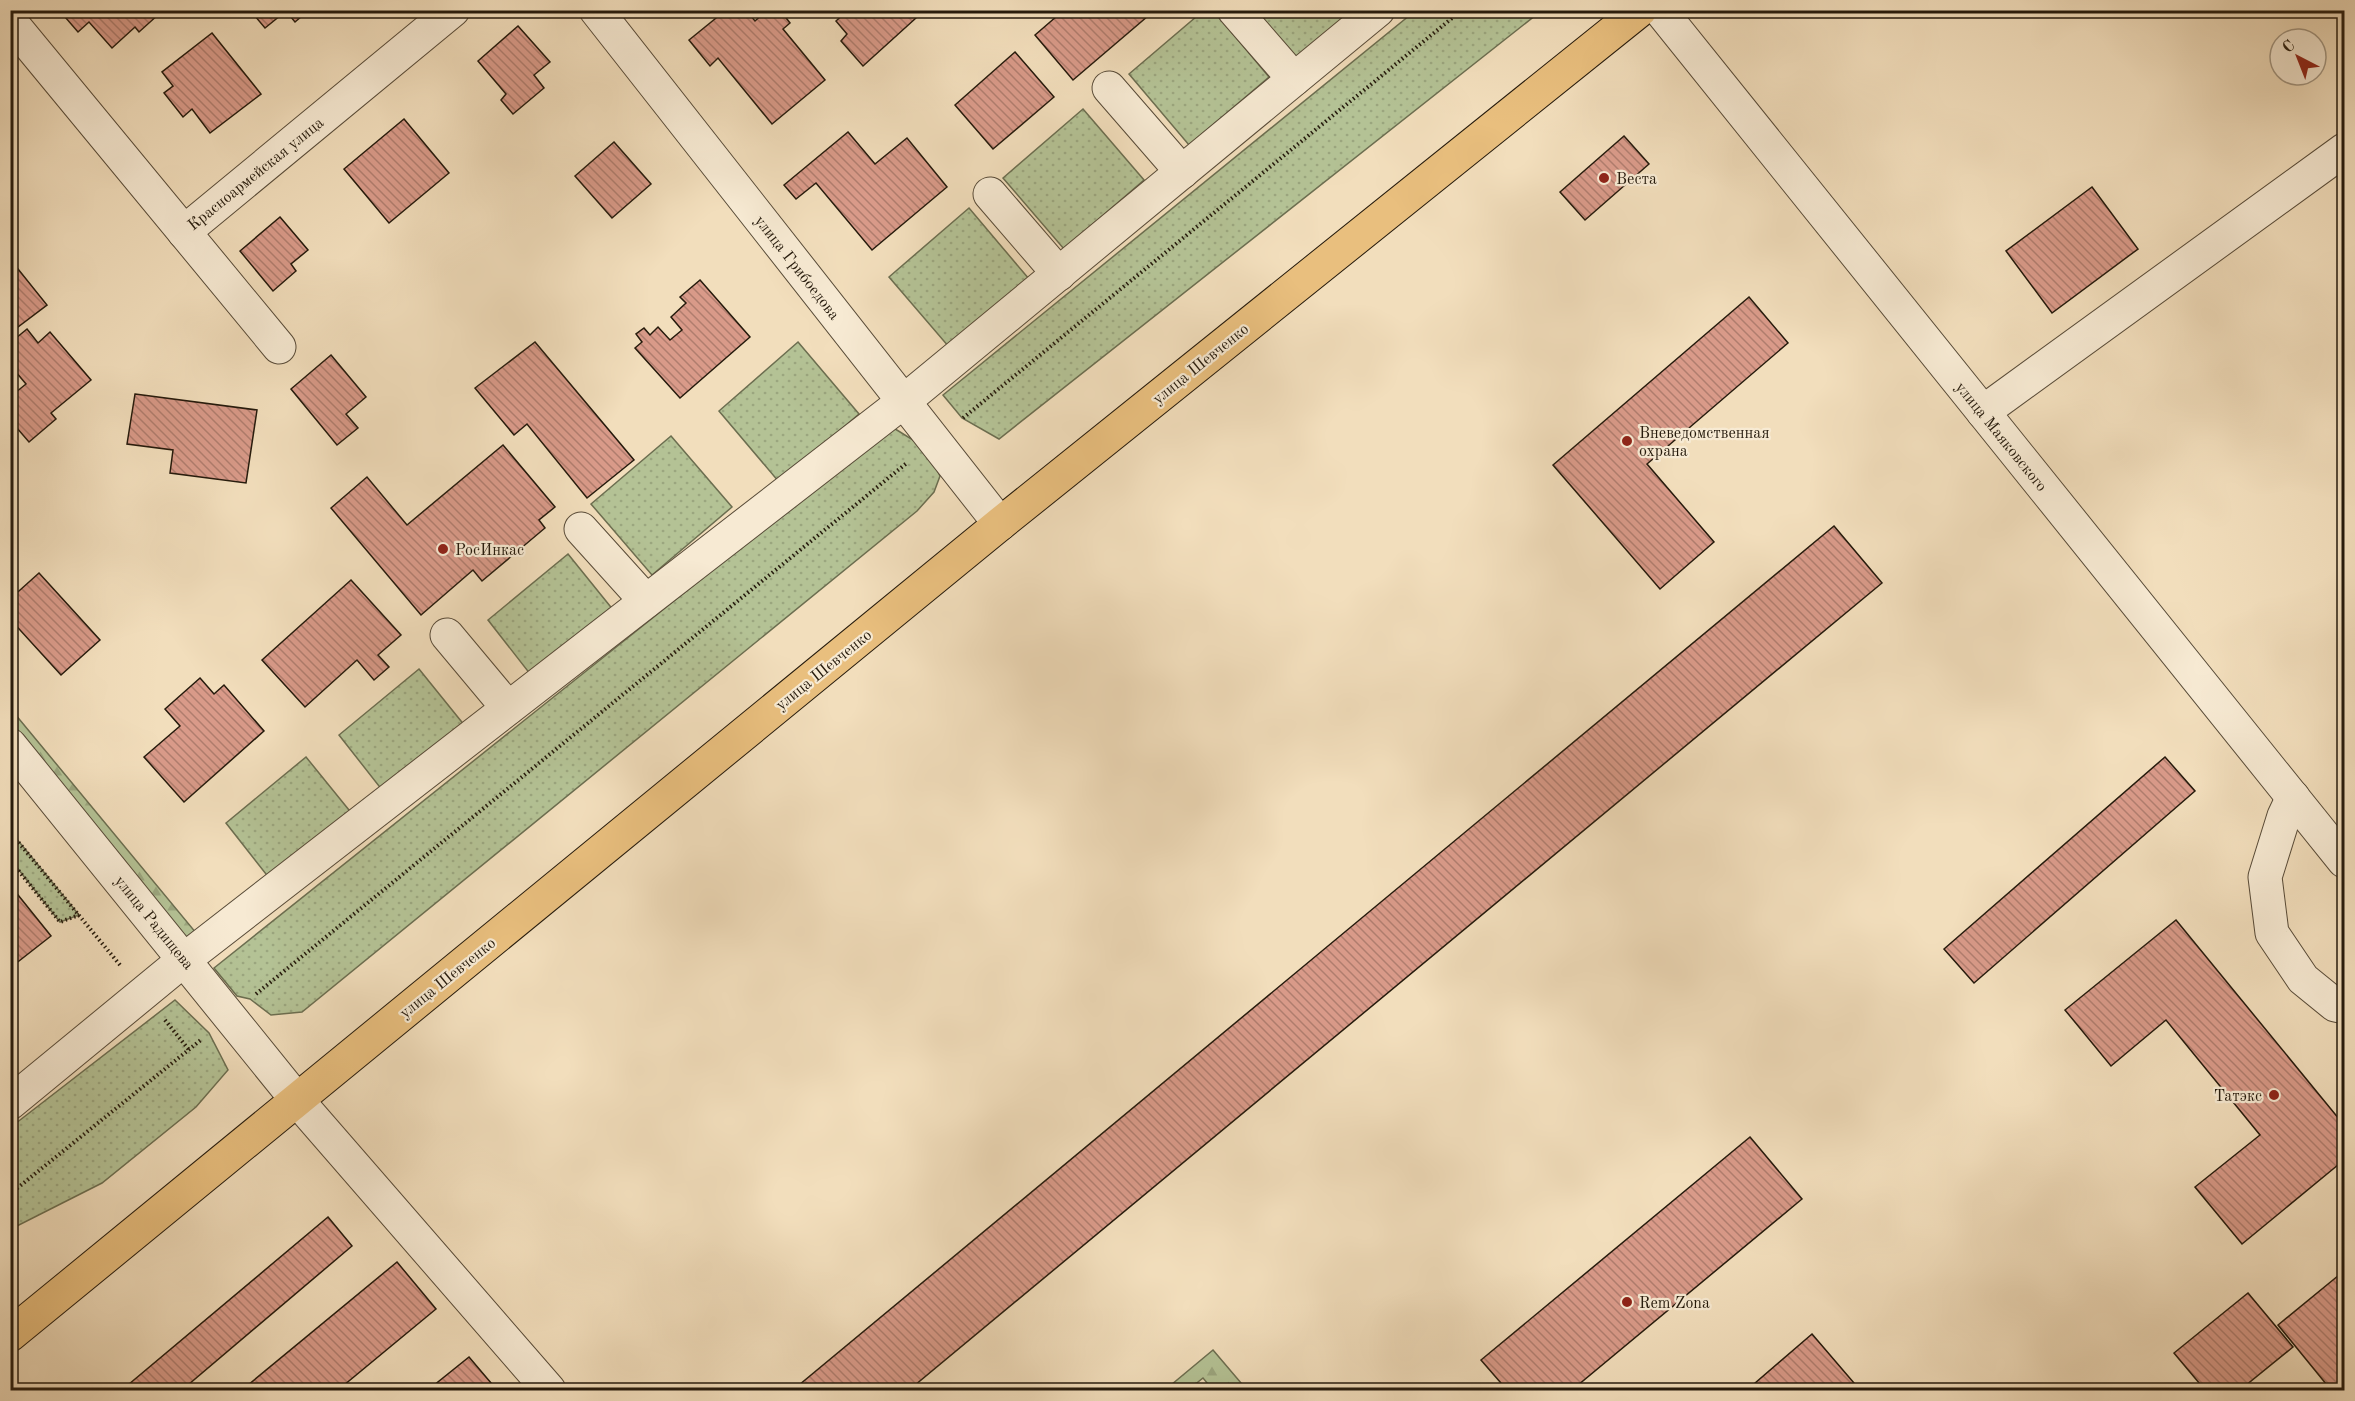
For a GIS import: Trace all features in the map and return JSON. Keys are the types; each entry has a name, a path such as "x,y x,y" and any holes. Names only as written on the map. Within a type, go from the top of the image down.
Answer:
{"main road":[{"name":"улица Шевченко","path":"10,1335 1000,524 1640,10"}],"street":[{"name":"Красноармейская улица","path":"10,21 184,232 453,10"},
{"name":"улица Грибоедова","path":"596,10 1000,524"},
{"path":"1234,10 1294,79"},
{"path":"10,1103 185,959 903,402 1378,10"},
{"name":"улица Маяковского","path":"1660,10 2344,861"},
{"path":"1109,88 1182,172"},
{"path":"1983,412 2344,150"},
{"path":"990,194 1059,274"},
{"path":"184,232 279,347"},
{"path":"581,529 646,601"},
{"path":"447,635 508,708"},
{"name":"улица Радищева","path":"10,745 297,1100 549,1390"},
{"path":"2294,797 2284,816 2265,877 2272,933 2303,979 2335,1005 2344,1007"}],"path":[{"path":"250,999 1462,10"},
{"path":"10,832 79,915 60,922 10,860"},
{"path":"10,1194 189,1050"}],"green space":[{"path":"1213,10 1269,77 1189,145 1129,74 1203,11"},
{"path":"1252,11 1358,11 1297,62"},
{"path":"1415,11 1541,11 999,439 962,418 943,395"},
{"path":"1083,109 1144,180 1064,249 1003,178"},
{"path":"969,208 1029,279 949,347 889,277"},
{"path":"798,342 859,414 779,482 719,411"},
{"path":"892,427 926,448 940,476 934,492 917,511 302,1012 271,1015 250,999 237,996 214,968"},
{"path":"671,436 732,507 652,575 591,504"},
{"path":"568,554 614,611 534,679 488,620"},
{"path":"419,669 465,726 386,795 339,735"},
{"path":"10,708 197,934 177,949 11,745"},
{"path":"306,757 353,815 273,883 226,823"},
{"path":"11,832 79,915 60,922 11,860"},
{"path":"175,1000 209,1033 228,1070 196,1107 102,1183 11,1229 11,1127"},
{"path":"1213,1350 1247,1390 1213,1390 1203,1378 1188,1390 1165,1390"}],"building":[{"path":"59,10 156,10 159,14 139,32 135,27 112,48 89,22 78,32"},
{"path":"250,10 309,10 295,22 286,11 265,28"},
{"path":"726,10 746,10 755,21 767,10 780,10 790,23 783,29 825,80 772,124 718,58 710,66 689,40"},
{"path":"848,10 909,10 916,18 863,66 841,41 847,34 836,21"},
{"path":"1064,10 1155,10 1073,80 1035,35"},
{"path":"518,26 550,62 534,75 544,88 513,114 501,100 506,94 478,61"},
{"path":"212,33 261,94 210,133 192,109 183,117 164,93 173,86 162,72"},
{"path":"1015,52 1054,97 993,149 955,105"},
{"path":"404,119 449,173 389,223 344,169"},
{"path":"848,132 875,164 907,138 947,187 872,250 816,183 796,199 784,185"},
{"path":"1624,136 1649,164 1585,220 1560,192"},
{"path":"614,142 651,184 612,218 575,176"},
{"path":"2092,187 2138,249 2052,313 2006,251"},
{"path":"280,217 308,250 291,264 296,271 273,291 240,251"},
{"path":"10,259 47,305 10,333"},
{"path":"700,280 750,337 680,398 635,348 642,342 636,334 644,328 650,335 658,327 670,340 682,330 671,317 686,303 680,297"},
{"name":"Вневедомственная охрана","path":"1749,297 1788,343 1647,464 1714,542 1660,589 1553,465"},
{"path":"27,329 38,343 50,332 91,380 51,413 56,419 29,442 10,420 10,397 26,384 10,365 10,343"},
{"path":"535,342 634,460 587,498 527,424 514,435 475,388"},
{"path":"331,355 366,397 346,414 358,428 337,445 291,389"},
{"path":"135,394 257,410 246,483 170,473 173,450 127,444"},
{"name":"РосИнкас","path":"503,445 555,507 539,520 545,528 482,581 473,570 421,615 331,508 367,477 407,525"},
{"path":"1834,526 1882,583 909,1390 793,1390"},
{"path":"39,573 100,640 61,675 10,619 10,599"},
{"path":"351,580 401,635 378,655 389,667 374,680 357,660 305,707 262,660"},
{"path":"200,678 214,694 224,685 264,731 184,802 144,757 180,726 165,709"},
{"path":"2165,757 2195,791 1974,983 1944,949"},
{"path":"10,885 51,936 10,968"},
{"name":"Татэкс","path":"2176,920 2344,1125 2344,1160 2242,1244 2195,1187 2260,1135 2166,1020 2111,1066 2065,1010"},
{"path":"1750,1137 1802,1199 1572,1390 1507,1390 1481,1360"},
{"path":"328,1217 352,1246 182,1390 122,1390"},
{"path":"397,1262 436,1309 338,1390 242,1390"},
{"path":"2339,1275 2344,1282 2344,1390 2331,1390 2278,1325"},
{"path":"2248,1293 2293,1347 2240,1390 2205,1390 2174,1353"},
{"path":"1812,1334 1860,1390 1747,1390"},
{"path":"469,1357 497,1390 428,1390"}],"place":[{"name":"Веста","path":"1604,178"},
{"name":"Вневедомственная охрана","path":"1627,441"},
{"name":"РосИнкас","path":"443,549"},
{"name":"Татэкс","path":"2274,1095"},
{"name":"Rem Zona","path":"1627,1302"}]}
